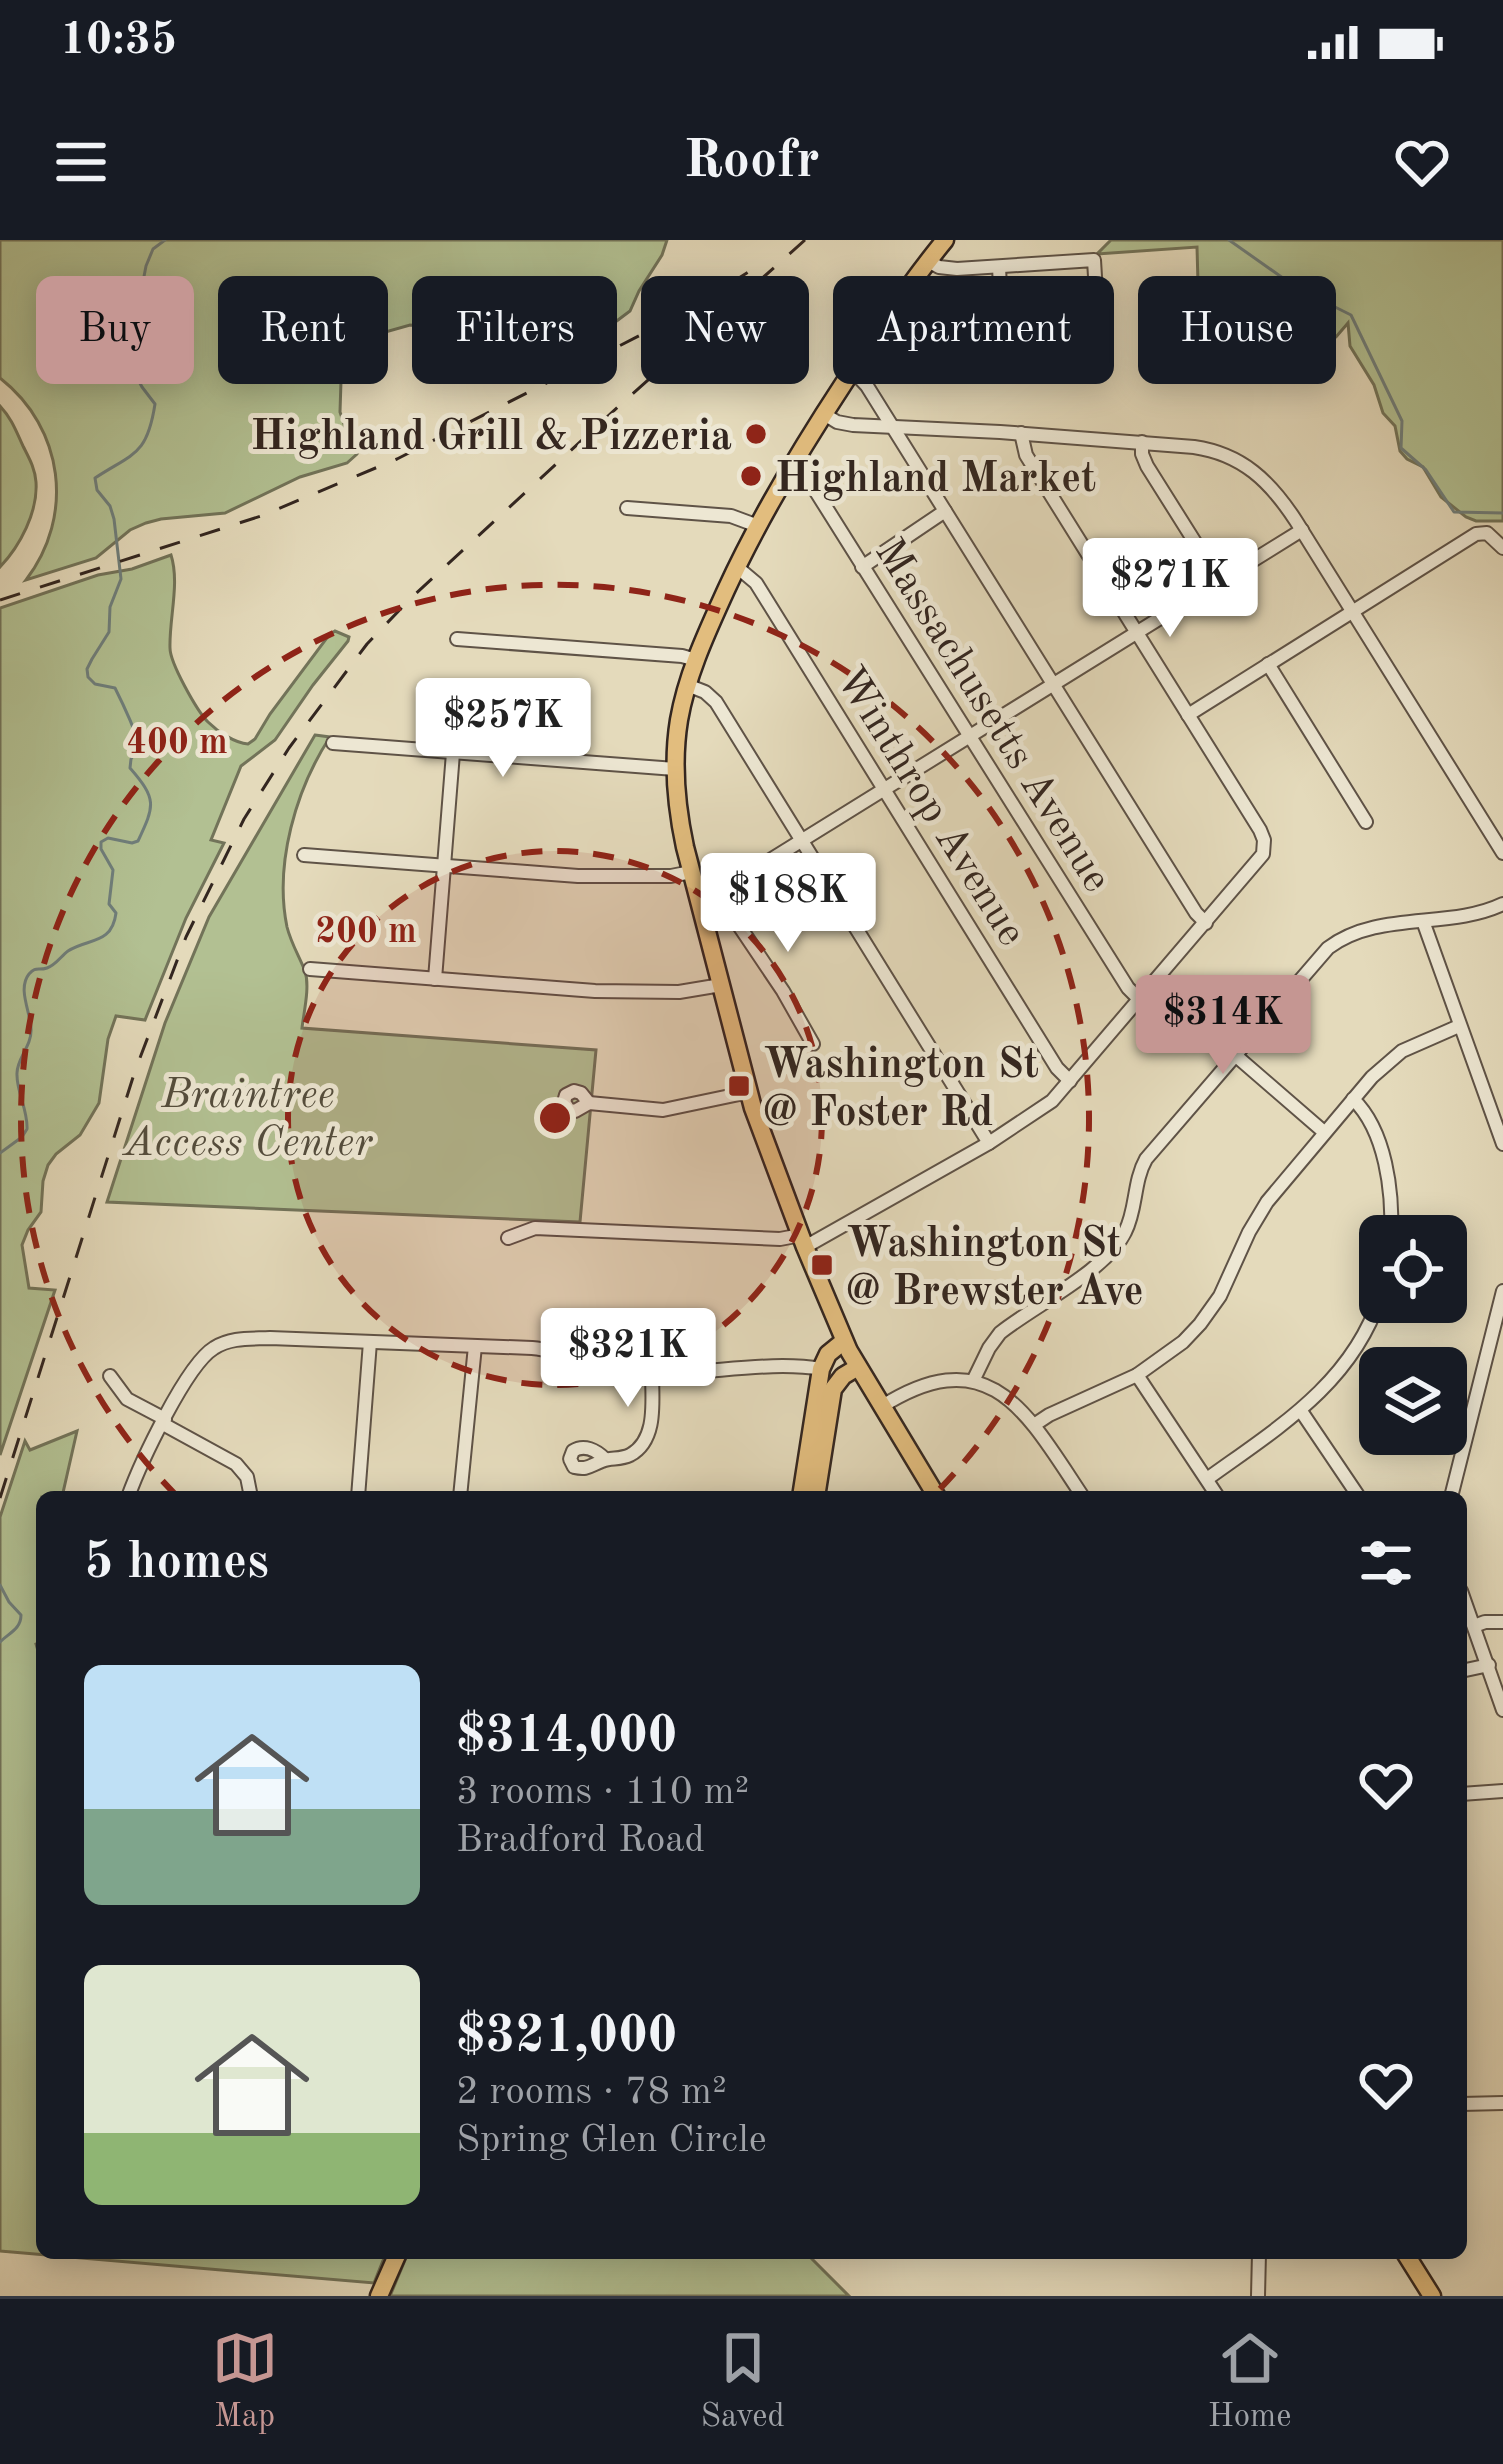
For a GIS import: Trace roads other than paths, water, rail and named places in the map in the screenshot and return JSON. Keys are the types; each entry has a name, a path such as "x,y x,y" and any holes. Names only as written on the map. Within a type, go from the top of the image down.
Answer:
{"main road":[{"path":"917,276 944,240"},
{"path":"843,384 758,526 696,660 677,733 678,812 692,872 708,896 721,985 749,1092 803,1241 844,1342 933,1491"},
{"path":"802,1491 821,1369 828,1354 844,1342"},
{"path":"817,1491 832,1394 839,1379 858,1367"},
{"path":"379,2296 395,2259"},
{"path":"1409,2259 1432,2296"}],"street":[{"path":"928,260 948,269 1094,260 1095,276"},
{"path":"999,268 999,276"},
{"path":"865,384 1206,923"},
{"path":"824,414 847,424 1142,442 1230,456 1262,477 1286,505 1503,854"},
{"path":"508,1238 542,1228 803,1241 989,1143 1044,1107 1258,863 1264,844 1260,830 1026,455 1021,433"},
{"path":"1142,442 1148,466 1220,582"},
{"name":"Massachusetts Avenue","path":"791,467 810,482 1128,988 1140,1000"},
{"path":"627,508 724,515 758,526"},
{"path":"862,567 945,511"},
{"path":"813,1044 783,991 708,896 1302,530"},
{"path":"1187,715 1476,534 1487,532 1503,548"},
{"name":"Winthrop Avenue","path":"737,567 756,583 1070,1082"},
{"path":"457,639 696,660"},
{"path":"1268,664 1366,822"},
{"path":"687,685 716,703 989,1143"},
{"path":"333,743 675,769"},
{"path":"435,980 452,753"},
{"path":"304,855 587,877 692,872"},
{"path":"973,1381 1000,1333 1113,1251 1130,1222 1138,1174 1146,1159 1334,943 1363,931 1483,912 1503,904"},
{"path":"1423,921 1503,1144"},
{"path":"310,969 551,989 687,991 721,985"},
{"path":"1154,984 1324,1132"},
{"path":"1034,1425 1137,1375 1177,1348 1206,1318 1262,1209 1324,1132 1395,1055 1459,1026"},
{"path":"589,1103 663,1110 749,1092"},
{"path":"1353,1099 1369,1120 1384,1163 1391,1215"},
{"path":"1453,1491 1503,1291"},
{"path":"1207,1479 1301,1411 1350,1357 1371,1323"},
{"path":"131,1491 200,1360 226,1342 270,1338 561,1352 652,1373 821,1369"},
{"path":"358,1491 370,1342"},
{"path":"461,1491 475,1346"},
{"path":"604,1459 629,1456 645,1438 651,1420 652,1373"},
{"path":"1137,1375 1214,1491"},
{"path":"110,1376 127,1399 236,1464 247,1477 249,1491"},
{"path":"881,1407 931,1382 973,1381 1002,1396 1034,1425 1079,1491"},
{"path":"1301,1411 1355,1491"},
{"path":"1467,1607 1503,1710"},
{"path":"1474,1626 1503,1622"},
{"path":"1467,1670 1489,1664"},
{"path":"1467,1794 1503,1791"},
{"path":"1467,2104 1503,2103"},
{"path":"1258,2296 1259,2259"}],"waterway":[{"path":"0,1153 27,1129 17,1073 31,1035 26,980 34,970 50,967 68,951 110,931 116,913 109,904 113,870 101,842 108,838 138,841 150,810 149,795 130,768 140,746 129,717 115,688 95,684 87,669 109,632 110,607 121,579 114,519 95,478 136,451 152,421 155,404 125,355 125,341 137,313 146,266 153,249 165,240"},
{"path":"1229,240 1297,288 1351,315 1402,421 1401,448 1426,470 1454,512 1503,513"},
{"path":"0,1585 21,1615 17,1627 0,1642"}],"railway":[{"path":"0,1498 135,1071 186,937 244,819 289,748 367,644 410,599 805,240"},
{"path":"0,600 261,516 397,459 680,315 750,271"}],"place":[{"name":"Highland Grill & Pizzeria","path":"756,434"},
{"name":"Highland Market","path":"751,476"},
{"name":"Washington St @ Foster Rd","path":"739,1086"},
{"name":"Washington St @ Brewster Ave","path":"822,1265"}],"park label":[{"name":"Braintree Access Center","path":"248,1116"}]}
